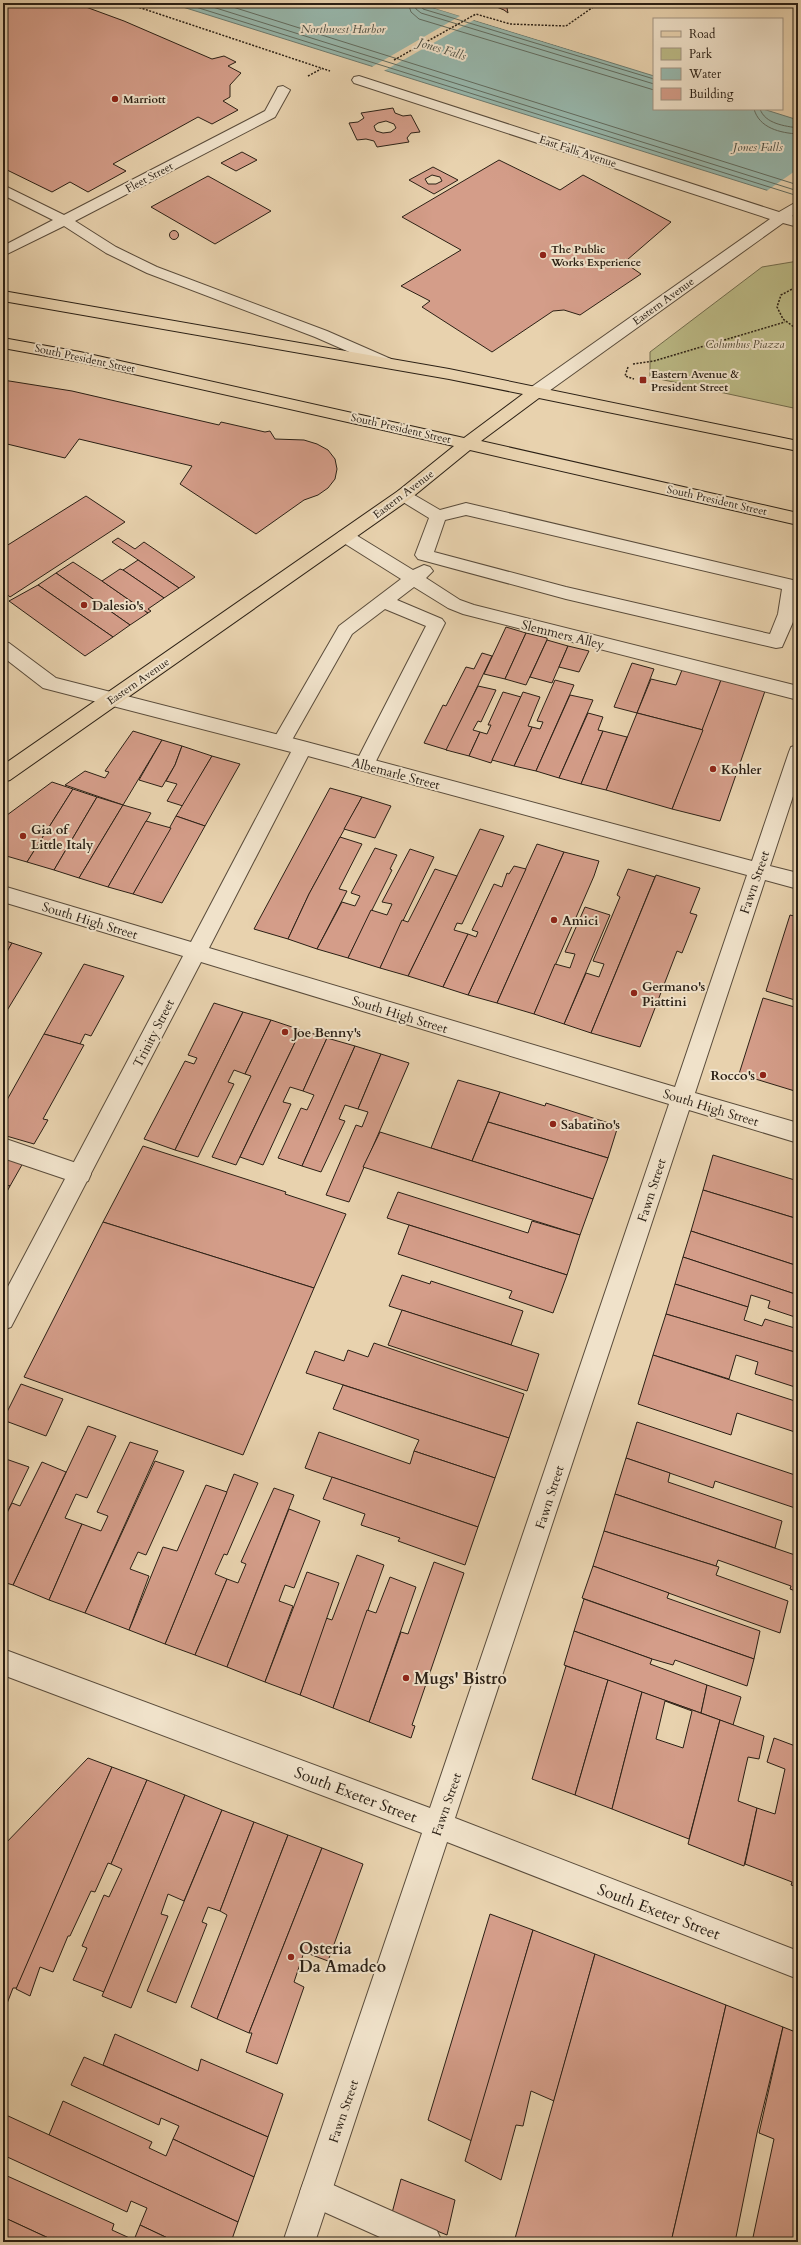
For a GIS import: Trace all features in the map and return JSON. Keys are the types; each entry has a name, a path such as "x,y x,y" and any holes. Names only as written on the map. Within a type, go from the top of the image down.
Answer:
{"main road":[{"path":"3,296 385,362 798,446"},
{"name":"South President Street","path":"3,343 96,360 468,442 798,519"},
{"name":"Eastern Avenue","path":"3,776 404,495 468,442 536,392"}],"street":[{"name":"East Falls Avenue","path":"359,80 798,223"},
{"name":"Fleet Street","path":"3,252 270,114 283,90"},
{"path":"3,189 65,221 111,250 152,270 321,334 385,362"},
{"name":"Eastern Avenue","path":"536,392 798,206"},
{"path":"404,495 438,516 466,509 791,584 792,615 776,642 566,593 424,556 438,516"},
{"name":"Slemmers Alley","path":"345,536 454,604 469,610 798,693"},
{"path":"282,742 345,630 440,560"},
{"path":"366,764 436,623 384,602"},
{"name":"Albemarle Street","path":"3,648 50,683 366,764 798,881"},
{"name":"Trinity Street","path":"3,1319 303,748"},
{"name":"Fawn Street","path":"299,2242 798,752"},
{"name":"South High Street","path":"3,894 798,1133"},
{"path":"3,1148 80,1174"},
{"name":"South Exeter Street","path":"8,1671 438,1825 798,1965"},
{"path":"315,2192 426,2242"}],"path":[{"path":"126,3 322,69"},
{"path":"392,61 476,14 510,24 521,23 566,26 599,3"},
{"path":"798,286 782,294 777,302 777,310 785,322 798,330"},
{"path":"629,365 654,361 785,322"},
{"path":"633,360 624,376 638,380"}],"green space":[{"name":"Columbus Piazza","path":"798,261 798,409 650,377 650,352 762,267"}],"water":[{"name":"Jones Falls","path":"170,3 418,3 653,76 653,110 766,110 798,120 798,200"}],"pier":[{"path":"418,3 425,3 590,54 588,55 474,20 382,72 370,68 460,16"},
{"path":"798,169 798,202 765,192"}],"building":[{"name":"Marriott","path":"3,3 75,3 124,21 212,59 224,56 236,62 228,66 241,73 230,85 230,97 223,101 238,110 212,124 198,117 113,164 126,171 88,192 70,182 52,192 3,168"},
{"path":"487,3 506,3 508,13 504,10"},
{"path":"393,108 395,113 403,116 411,115 420,132 411,133 407,138 409,142 377,147 374,141 366,139 357,140 349,123 358,122 364,118 361,113","holes":["386,121 394,124 396,128 391,132 383,133 376,131 374,126 378,123"]},
{"path":"242,152 257,160 236,171 221,163"},
{"name":"The Public Works Experience","path":"499,160 560,190 583,175 671,222 627,260 628,265 641,274 580,315 564,310 553,311 492,352 422,307 430,301 401,286 461,250 402,217"},
{"path":"433,167 458,180 434,194 409,180","holes":["432,175 440,177 442,181 436,184 428,184 425,179"]},
{"path":"208,176 271,211 215,244 151,207"},
{"path":"172,231 176,231 178,235 176,239 172,239 170,237 170,233"},
{"path":"3,380 72,391 219,425 221,422 265,432 270,431 275,439 304,440 317,444 328,450 335,459 337,469 335,479 328,488 318,495 304,500 256,534 180,484 192,466 79,439 65,458 3,443"},
{"path":"86,496 125,522 10,597 3,591 3,548"},
{"path":"118,538 135,549 144,542 195,577 179,588 112,542"},
{"path":"138,560 179,588 164,598 123,570"},
{"path":"73,562 148,613 130,625 56,573"},
{"path":"120,569 164,598 148,609 151,611 148,613 102,581"},
{"name":"Dalesio's","path":"56,573 130,625 113,637 38,585"},
{"path":"38,585 113,637 85,656 9,601"},
{"path":"506,627 526,633 505,679 484,674"},
{"path":"526,633 547,638 547,640 526,685 505,679"},
{"path":"547,640 568,646 552,683 530,677"},
{"path":"568,646 589,651 579,672 559,667"},
{"path":"482,653 492,656 447,750 424,743 443,705 446,706 466,667 474,669"},
{"path":"632,663 654,669 637,713 614,707"},
{"path":"682,670 721,680 703,730 637,713 651,679 676,685"},
{"path":"555,680 574,685 536,771 514,766 532,727 540,729 543,722 537,721"},
{"name":"Kohler","path":"721,680 765,691 720,821 672,809"},
{"path":"478,686 496,690 481,722 478,721 473,730 480,732 469,756 446,750"},
{"path":"503,692 521,697 491,763 469,756 480,732 487,734 491,725 488,725"},
{"path":"523,692 540,697 528,726 532,727 514,766 492,760"},
{"path":"570,695 593,700 559,778 536,771"},
{"path":"588,713 603,717 598,730 603,731 581,784 559,778"},
{"path":"637,713 703,730 672,809 606,790"},
{"path":"133,731 162,740 123,805 65,785 85,771 105,778 109,772 105,771"},
{"path":"603,731 627,737 606,790 581,784"},
{"path":"162,740 182,746 175,765 162,787 139,780"},
{"path":"182,746 212,756 183,806 167,801 177,784 166,781 175,765"},
{"path":"212,756 240,764 205,826 176,816"},
{"name":"Gia of Little Italy","path":"52,782 73,789 27,862 3,855 3,818"},
{"path":"330,788 362,797 309,894 288,939 254,929"},
{"path":"73,789 97,797 54,870 27,862"},
{"path":"97,797 123,805 79,878 54,870"},
{"path":"362,797 391,806 375,838 344,829"},
{"path":"123,805 151,813 108,887 79,878"},
{"path":"176,816 205,826 162,903 133,894"},
{"path":"146,821 171,828 133,894 108,887"},
{"path":"480,829 504,836 462,924 457,923 454,930 468,934 443,987 408,976"},
{"path":"340,837 362,844 339,889 347,891 317,949 288,939 309,894"},
{"path":"537,844 564,852 497,1003 468,995"},
{"path":"375,848 397,855 390,869 392,870 348,958 317,949 342,902 355,906 360,896 351,893"},
{"path":"410,849 434,857 380,968 348,958 371,910 387,915 392,904 382,902"},
{"name":"Amici","path":"564,852 599,861 594,876 534,1014 497,1003"},
{"path":"514,866 526,869 468,995 443,987 468,934 476,937 478,932 472,930 494,884 502,887 507,873 509,874"},
{"path":"435,869 457,876 408,976 380,968 402,920 408,922"},
{"path":"628,869 655,877 591,1033 564,1024 586,973 599,977 604,964 593,961 620,897 617,895"},
{"name":"Germano's Piattini","path":"656,875 700,888 690,913 697,915 682,953 677,951 640,1047 591,1033"},
{"path":"585,907 610,915 564,1024 534,1014 555,964 570,968 575,954 565,952"},
{"path":"790,915 798,917 798,1001 766,991"},
{"path":"3,940 12,943 3,959"},
{"path":"12,943 42,953 3,1017 3,959"},
{"path":"84,964 124,976 91,1036 85,1034 80,1044 44,1034"},
{"path":"763,998 798,1008 798,1092 739,1074"},
{"path":"214,1003 243,1012 175,1150 144,1139 185,1061 194,1064 197,1058 188,1055"},
{"path":"243,1012 271,1020 245,1074 234,1070 228,1082 234,1084 198,1157 175,1150"},
{"path":"271,1020 301,1030 236,1165 212,1157 251,1076 245,1074"},
{"path":"301,1030 327,1038 303,1091 290,1087 283,1102 291,1104 263,1165 240,1157"},
{"path":"44,1034 84,1045 43,1119 48,1120 34,1144 3,1135 3,1107"},
{"path":"327,1038 355,1046 302,1166 278,1158 301,1108 307,1110 314,1095 303,1091"},
{"path":"355,1046 381,1054 358,1109 345,1105 339,1119 345,1121 321,1172 302,1166"},
{"path":"381,1054 409,1063 349,1202 326,1195 356,1125 362,1127 368,1112 358,1109"},
{"path":"458,1080 500,1092 472,1161 431,1148"},
{"name":"Sabatino's","path":"500,1092 545,1106 546,1103 618,1126 608,1158 488,1122"},
{"path":"488,1122 608,1158 593,1199 472,1161"},
{"path":"380,1132 593,1199 580,1235 363,1167"},
{"path":"143,1146 286,1192 285,1194 346,1214 314,1288 103,1222"},
{"path":"713,1155 798,1181 798,1219 703,1190"},
{"path":"3,1156 23,1163 10,1186 3,1184"},
{"path":"3,1184 10,1186 3,1199"},
{"path":"703,1190 798,1219 798,1266 691,1231"},
{"path":"398,1192 528,1233 532,1221 580,1235 567,1275 387,1218"},
{"path":"103,1222 314,1288 243,1455 24,1377"},
{"path":"409,1225 567,1275 553,1313 509,1298 512,1291 398,1254"},
{"path":"691,1231 798,1266 798,1295 683,1257"},
{"path":"683,1257 798,1295 798,1318 768,1308 770,1301 751,1295 748,1307 675,1284"},
{"path":"402,1275 430,1284 431,1281 523,1311 511,1345 389,1306"},
{"path":"675,1284 748,1307 744,1320 762,1326 765,1319 798,1329 798,1353 666,1314"},
{"path":"402,1310 539,1354 527,1391 388,1345"},
{"path":"666,1314 798,1353 798,1388 755,1374 758,1362 736,1355 729,1379 653,1355"},
{"path":"374,1343 524,1394 509,1438 306,1373 315,1351 344,1361 348,1350 368,1357"},
{"path":"653,1355 798,1402 798,1433 737,1413 731,1435 638,1404"},
{"path":"21,1384 63,1399 46,1436 3,1420"},
{"path":"343,1385 509,1438 495,1478 414,1451 419,1440 333,1409"},
{"path":"637,1422 798,1476 798,1509 715,1481 713,1488 626,1458"},
{"path":"88,1426 116,1436 87,1498 76,1494 65,1518 82,1524 49,1600 13,1585"},
{"path":"319,1432 410,1464 414,1451 495,1478 478,1527 305,1468"},
{"path":"130,1442 158,1451 85,1613 49,1600 82,1524 101,1531 108,1516 97,1512"},
{"path":"3,1458 29,1467 3,1521"},
{"path":"626,1458 670,1473 668,1482 782,1521 775,1548 615,1494"},
{"path":"155,1461 184,1471 146,1555 138,1552 130,1569 149,1576 129,1630 85,1613"},
{"path":"42,1462 66,1472 13,1585 3,1582 3,1521 12,1503 20,1506"},
{"path":"234,1474 258,1483 227,1555 224,1554 215,1574 227,1579 195,1655 165,1644"},
{"path":"332,1477 478,1527 465,1565 398,1541 400,1538 361,1525 365,1514 323,1499"},
{"path":"206,1485 227,1492 165,1644 129,1630 163,1547 177,1551"},
{"path":"274,1488 294,1495 227,1667 195,1655 227,1579 238,1583 246,1564 241,1562"},
{"path":"615,1494 798,1556 798,1592 790,1589 791,1586 718,1560 716,1566 604,1531"},
{"path":"289,1509 320,1521 294,1588 285,1585 279,1601 293,1606 265,1682 227,1667"},
{"path":"604,1531 719,1567 716,1575 788,1601 780,1633 593,1566"},
{"path":"357,1555 384,1565 333,1708 300,1695 326,1618 332,1620"},
{"name":"Mugs' Bistro","path":"434,1562 464,1573 412,1725 415,1726 411,1738 369,1722 401,1632 408,1634"},
{"path":"593,1566 669,1593 667,1598 760,1631 754,1659 582,1598"},
{"path":"307,1572 339,1583 300,1695 265,1682"},
{"path":"390,1577 416,1587 369,1722 333,1708 367,1610 376,1613"},
{"path":"584,1599 754,1659 747,1686 675,1660 673,1665 652,1659 574,1631"},
{"path":"574,1631 652,1659 650,1664 707,1685 701,1713 564,1665"},
{"path":"566,1666 608,1680 575,1795 532,1779"},
{"path":"608,1680 642,1692 612,1809 575,1795"},
{"path":"707,1685 741,1697 733,1725 701,1713"},
{"path":"642,1692 720,1720 689,1839 612,1809","holes":["665,1701 692,1711 683,1748 656,1739"]},
{"path":"720,1720 764,1736 759,1759 748,1757 738,1801 757,1808 744,1866 688,1844"},
{"path":"774,1738 798,1747 797,1887 791,1885 792,1882 745,1864 757,1808 775,1814 785,1769 767,1762"},
{"path":"88,1758 112,1767 17,1988 13,1988 3,2014 3,1846"},
{"path":"112,1767 147,1780 111,1864 108,1863 95,1892 91,1891 70,1936 68,1936 53,1972 40,1967 30,1996 16,1989"},
{"path":"147,1780 185,1795 104,1992 73,1980 87,1948 82,1946 104,1895 109,1897 122,1869 111,1864"},
{"path":"185,1795 222,1810 184,1901 168,1894 161,1914 168,1916 131,2008 102,1996"},
{"path":"222,1810 254,1822 220,1911 208,1907 202,1922 207,1924 176,2003 147,1991"},
{"path":"254,1822 288,1835 217,2019 191,2007 227,1915 220,1911"},
{"path":"288,1835 322,1848 249,2033 217,2019"},
{"name":"Osteria Da Amadeo","path":"322,1848 363,1864 328,1961 304,1952 294,1982 304,1987 277,2064 246,2052 252,2033 249,2033"},
{"path":"490,1914 533,1930 472,2141 428,2120"},
{"path":"533,1930 595,1954 554,2101 531,2091 523,2126 516,2125 501,2180 465,2161"},
{"path":"595,1954 726,2005 671,2242 514,2242"},
{"path":"726,2005 783,2027 757,2133 735,2242 671,2242"},
{"path":"783,2027 798,2033 798,2242 752,2242 774,2139 759,2133"},
{"path":"115,2034 198,2071 201,2059 283,2094 268,2137 103,2065"},
{"path":"84,2057 268,2137 254,2177 173,2139 179,2126 161,2118 159,2125 71,2085"},
{"path":"63,2101 152,2142 149,2148 166,2156 173,2139 254,2177 238,2222 49,2135"},
{"path":"6,2115 238,2222 231,2242 176,2242 140,2225 147,2208 131,2201 127,2212 3,2155 3,2122"},
{"path":"5,2175 114,2224 112,2230 134,2240 140,2225 176,2242 57,2242 3,2217 3,2179"},
{"path":"401,2179 455,2200 447,2235 392,2213"},
{"path":"3,2217 57,2242 3,2242"}],"place":[{"name":"Marriott","path":"115,99"},
{"name":"The Public Works Experience","path":"543,255"},
{"name":"Eastern Avenue & President Street","path":"643,380"},
{"name":"Dalesio's","path":"84,605"},
{"name":"Kohler","path":"713,769"},
{"name":"Gia of Little Italy","path":"23,836"},
{"name":"Amici","path":"554,920"},
{"name":"Germano's Piattini","path":"634,993"},
{"name":"Joe Benny's","path":"285,1032"},
{"name":"Rocco's","path":"763,1075"},
{"name":"Sabatino's","path":"553,1124"},
{"name":"Mugs' Bistro","path":"406,1678"},
{"name":"Osteria Da Amadeo","path":"291,1957"}],"water label":[{"name":"Northwest Harbor","path":"343,29"}]}
